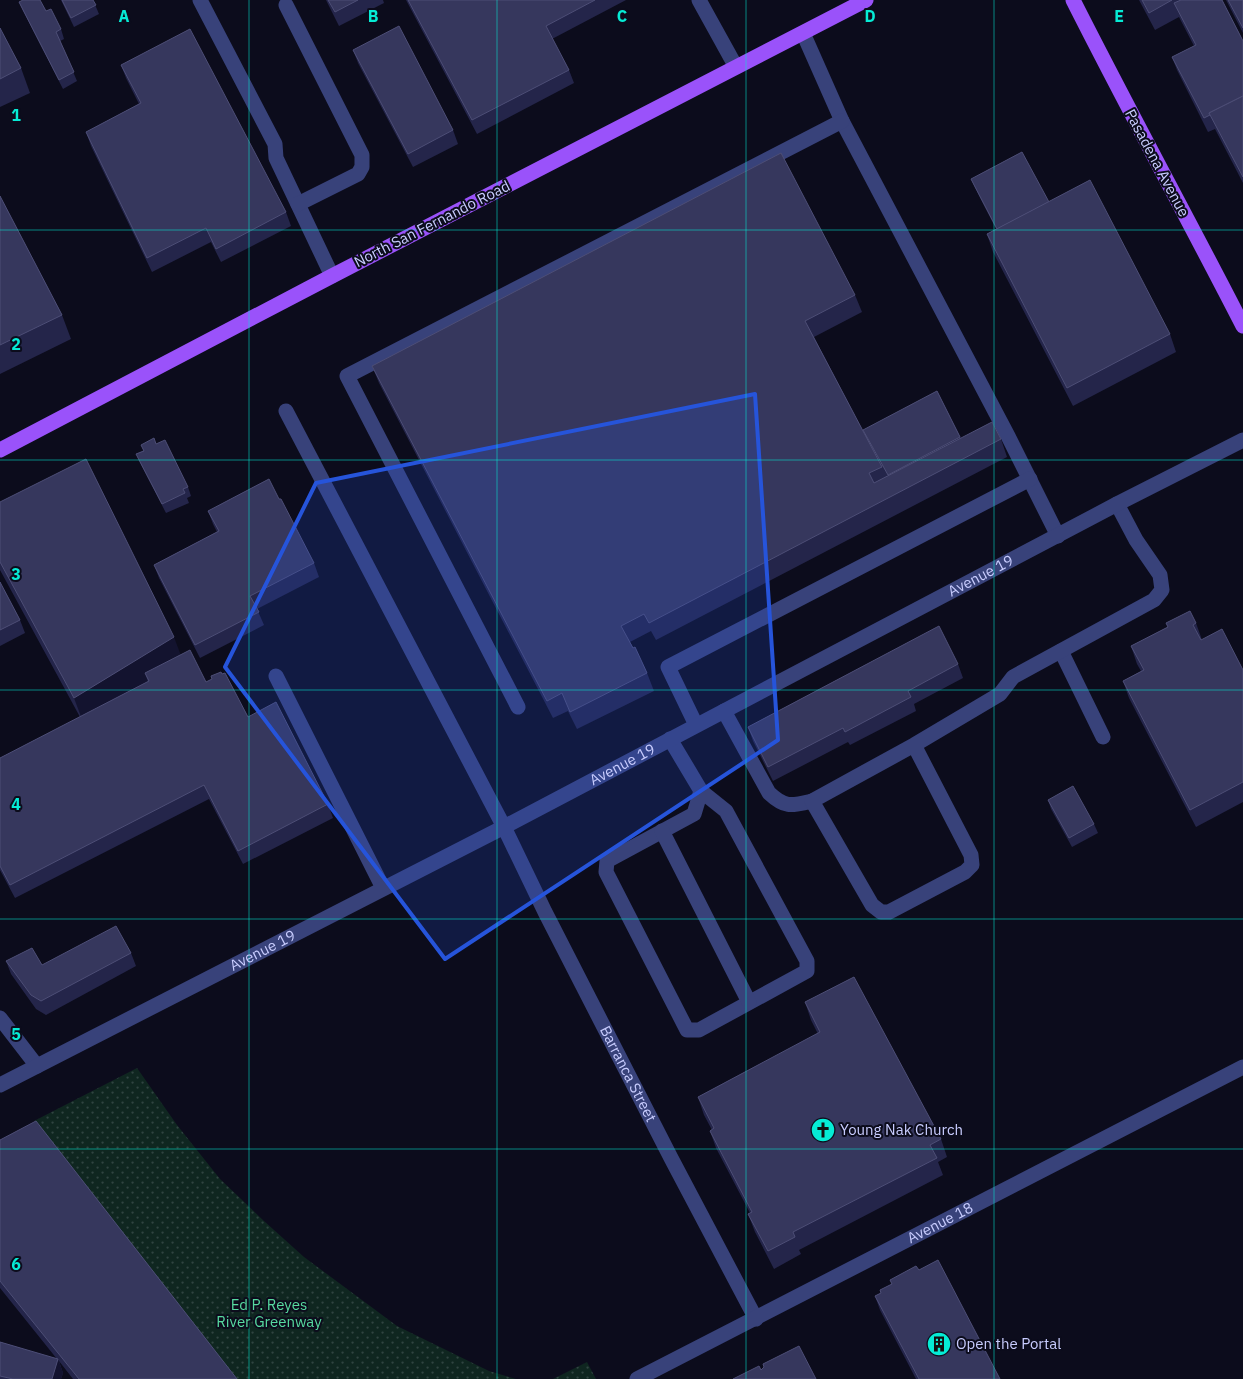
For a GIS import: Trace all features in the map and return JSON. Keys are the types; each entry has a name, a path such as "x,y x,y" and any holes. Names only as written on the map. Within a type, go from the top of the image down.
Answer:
{"main road":[{"name":"North San Fernando Road","path":"0,450 866,0"},
{"name":"Pasadena Avenue","path":"1073,0 1139,131 1243,326"}],"street":[{"path":"200,0 275,144 276,158 332,276"},
{"path":"699,0 736,68"},
{"path":"286,5 362,155 362,167 358,174 298,204"},
{"path":"803,33 842,121 1058,536"},
{"path":"518,707 347,376 842,121"},
{"name":"Barranca Street","path":"286,411 504,827 756,1319"},
{"name":"Avenue 19","path":"0,1084 504,827 1117,504 1243,440"},
{"path":"696,725 668,668 1030,479"},
{"path":"724,710 769,793 780,803 794,805 812,802 1000,694 1013,677 1154,600 1162,590 1160,575 1136,540 1117,504"},
{"path":"1061,651 1103,738"},
{"path":"276,676 383,888"},
{"path":"670,739 701,792 726,811 807,961 807,971 699,1030 687,1030 606,872 607,861 694,814 701,792"},
{"path":"812,802 872,905 881,912 890,912 965,872 972,864 970,854 914,745"},
{"path":"662,832 749,1002"},
{"path":"0,1018 37,1066"},
{"name":"Avenue 18","path":"637,1379 1243,1067"}],"highlighted area":[{"path":"755,394 778,740 445,959 225,667 316,483"}],"green space":[{"name":"Ed P. Reyes River Greenway","path":"137,1068 177,1125 220,1179 304,1257 397,1326 489,1371 516,1379 237,1379 41,1135 34,1121"},
{"path":"587,1362 596,1379 553,1379"}],"building":[{"path":"23,0 40,0 46,11 51,9 61,29 56,32 74,72 59,80 19,2"},
{"path":"62,0 93,0 96,5 71,18"},
{"path":"328,0 358,0 335,12"},
{"path":"408,0 595,0 546,26 569,70 472,120"},
{"path":"1142,0 1172,0 1149,13"},
{"path":"1181,0 1222,0 1243,41 1243,96 1209,113 1210,115 1204,118 1172,57 1196,45 1174,3"},
{"path":"1228,0 1243,0 1243,28"},
{"path":"399,26 453,130 408,154 353,50"},
{"path":"0,28 21,68 0,79"},
{"path":"190,29 286,212 216,249 206,228 147,258 86,132 141,103 121,65"},
{"path":"1243,96 1243,177 1209,113"},
{"path":"1022,152 1049,202 997,229 971,179"},
{"path":"781,153 855,295 805,321 882,467 869,473 874,483 992,422 1001,439 649,623 644,614 621,626 633,648 635,647 647,673 570,712 562,693 547,701 372,366"},
{"path":"1090,180 1170,334 1067,388 987,234"},
{"path":"0,196 62,315 0,345"},
{"path":"937,391 960,437 888,475 863,430"},
{"path":"154,438 156,444 165,440 188,487 183,489 185,493 162,504 136,454 144,451 141,445"},
{"path":"86,459 174,637 74,698 0,562 0,502"},
{"path":"269,479 314,563 250,596 259,612 195,645 154,565 219,531 208,511"},
{"path":"0,582 20,620 0,630"},
{"path":"1190,611 1196,623 1193,625 1201,640 1222,629 1243,670 1243,782 1190,810 1123,681 1144,670 1131,646 1168,627 1166,623"},
{"path":"939,626 958,664 908,691 911,697 845,732 843,728 768,767 748,727"},
{"path":"190,650 206,682 212,679 211,676 221,672 222,674 225,673 248,717 276,702 328,804 238,851 204,785 10,885 0,866 0,758 149,681 145,673"},
{"path":"1073,786 1094,824 1069,838 1048,800"},
{"path":"116,926 131,953 41,1001 31,995 6,961 32,948 42,965"},
{"name":"Young Nak Church","path":"854,977 941,1139 930,1145 937,1158 793,1232 795,1237 768,1251 748,1214 752,1212 710,1131 714,1128 698,1097 820,1032 805,1002"},
{"path":"36,1121 237,1379 79,1379 0,1281 0,1140"},
{"name":"Open the Portal","path":"938,1260 1000,1379 919,1379 875,1296 881,1293 880,1290 892,1284 890,1280 916,1266 919,1270"},
{"path":"0,1342 58,1359 52,1379 13,1379 0,1376"},
{"path":"799,1346 816,1379 733,1379 759,1366 761,1370 764,1367 763,1364"}],"place":[{"name":"Young Nak Church","path":"823,1130"},
{"name":"Open the Portal","path":"939,1344"}]}
